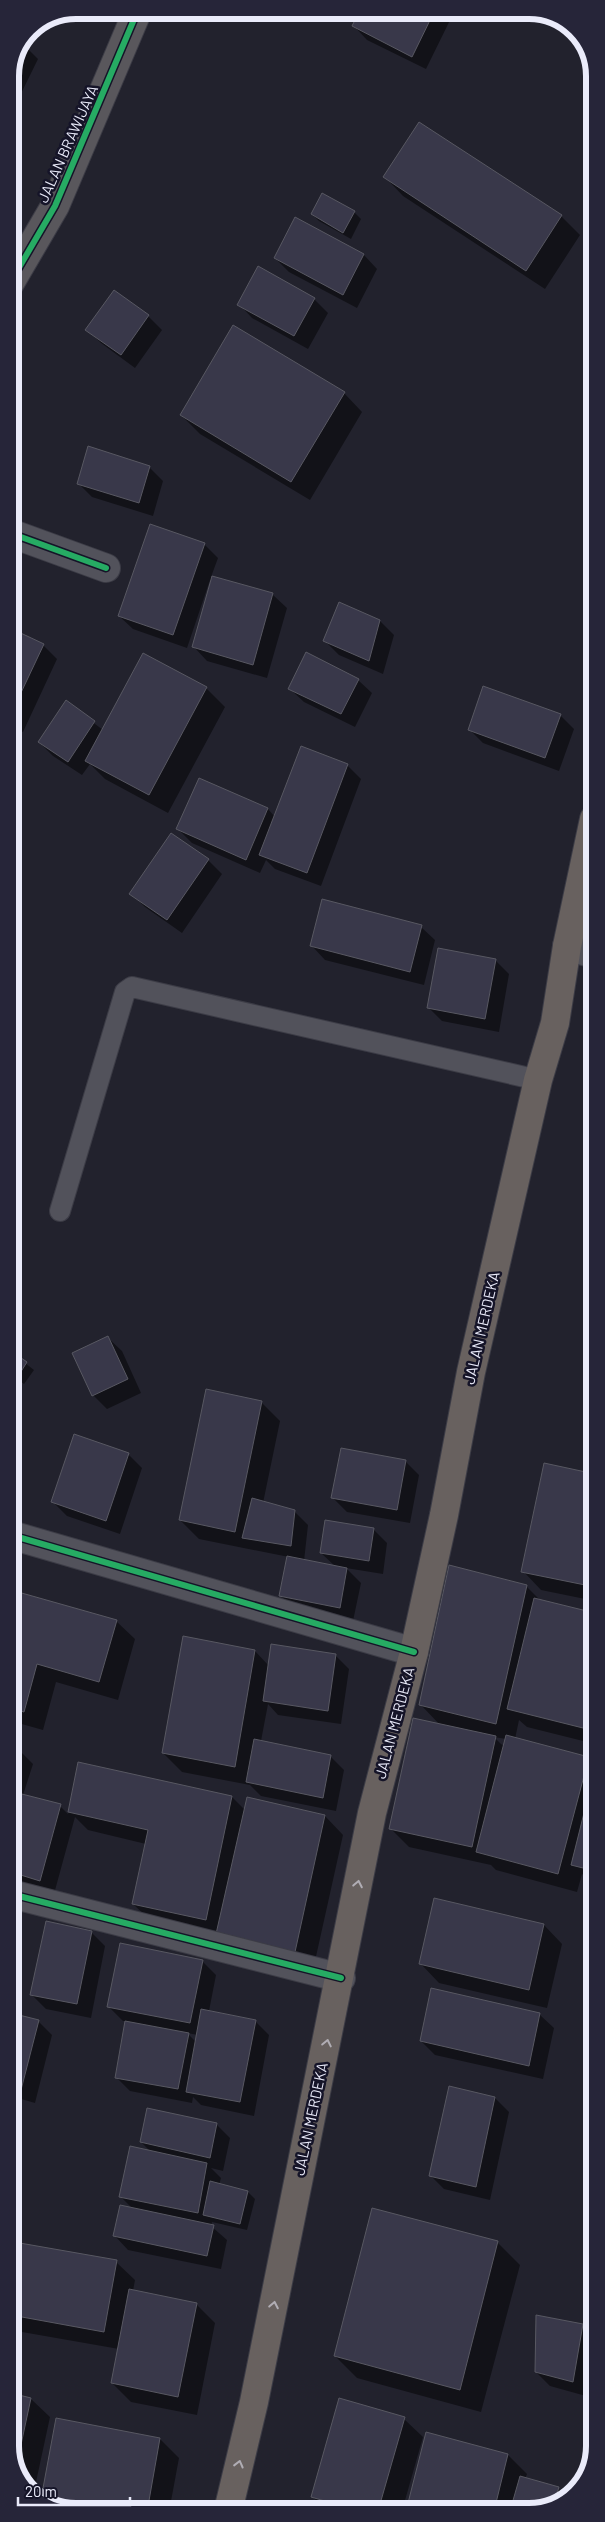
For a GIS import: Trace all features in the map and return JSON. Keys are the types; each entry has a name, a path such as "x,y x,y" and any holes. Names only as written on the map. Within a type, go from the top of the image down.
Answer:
{"highway":[{"name":"JALAN MERDEKA","path":"230,2503 254,2402 372,1813 414,1652 444,1515 471,1372 538,1080 555,1022 586,858"}],"street":[{"name":"JALAN BRAWIJAYA","path":"19,267 55,206 134,19"},
{"path":"19,536 106,568"},
{"path":"568,946 586,952"},
{"path":"19,1537 414,1652"},
{"path":"19,1896 340,1978"}],"lane":[{"path":"60,1211 125,992 132,987 538,1080"}],"building":[{"path":"356,19 431,19 412,57 352,26"},
{"path":"419,122 562,215 526,271 383,177"},
{"path":"322,193 355,211 343,233 311,214"},
{"path":"295,217 364,254 343,295 274,258"},
{"path":"258,266 315,298 294,336 237,305"},
{"path":"114,290 149,315 121,355 85,330"},
{"path":"233,325 345,392 291,482 180,415"},
{"path":"88,446 150,466 139,503 77,484"},
{"path":"150,524 205,543 173,635 118,616"},
{"path":"212,576 273,593 253,665 192,647"},
{"path":"339,602 380,620 369,661 323,641"},
{"path":"19,632 44,644 19,697"},
{"path":"306,652 359,679 341,714 288,689"},
{"path":"143,653 207,687 149,795 85,761"},
{"path":"483,686 561,714 545,758 468,730"},
{"path":"66,700 95,721 68,762 38,742"},
{"path":"301,746 348,764 307,873 259,855"},
{"path":"199,778 268,808 246,860 176,829"},
{"path":"171,833 209,859 167,920 129,894"},
{"path":"322,899 422,925 410,972 310,946"},
{"path":"438,948 496,959 485,1019 427,1008"},
{"path":"108,1336 128,1379 92,1396 72,1353"},
{"path":"19,1356 27,1362 19,1375"},
{"path":"206,1389 262,1401 235,1532 179,1520"},
{"path":"74,1434 129,1453 106,1521 51,1502"},
{"path":"341,1448 406,1460 397,1510 331,1498"},
{"path":"544,1463 586,1472 586,1585 521,1572"},
{"path":"252,1498 295,1510 291,1546 242,1538"},
{"path":"325,1520 374,1528 369,1561 320,1553"},
{"path":"287,1556 347,1568 340,1608 279,1596"},
{"path":"449,1565 527,1585 496,1724 419,1705"},
{"path":"19,1592 117,1620 99,1682 37,1664 24,1712 19,1710"},
{"path":"534,1598 586,1611 586,1729 507,1709"},
{"path":"183,1636 255,1650 235,1767 162,1753"},
{"path":"271,1644 336,1654 328,1711 263,1701"},
{"path":"413,1718 496,1736 472,1847 389,1829"},
{"path":"506,1735 586,1756 586,1768 558,1874 476,1852"},
{"path":"254,1739 331,1755 323,1798 246,1782"},
{"path":"78,1762 232,1796 206,1920 132,1904 148,1830 68,1812"},
{"path":"19,1793 61,1804 40,1881 19,1874"},
{"path":"247,1797 325,1815 295,1952 216,1934"},
{"path":"586,1805 586,1869 571,1865"},
{"path":"434,1898 544,1924 529,1990 419,1964"},
{"path":"46,1921 92,1931 77,2004 30,1995"},
{"path":"120,1943 203,1960 190,2023 107,2007"},
{"path":"431,1988 540,2013 529,2066 420,2041"},
{"path":"201,2009 256,2020 240,2102 186,2092"},
{"path":"19,2015 39,2020 21,2090 19,2089"},
{"path":"125,2021 189,2033 178,2089 115,2078"},
{"path":"449,2086 495,2097 476,2187 429,2176"},
{"path":"147,2108 217,2123 210,2158 140,2142"},
{"path":"130,2146 207,2163 198,2213 119,2197"},
{"path":"210,2181 248,2191 240,2224 203,2215"},
{"path":"120,2205 214,2225 207,2256 113,2236"},
{"path":"372,2208 498,2241 460,2390 334,2356"},
{"path":"19,2243 117,2260 104,2332 19,2316"},
{"path":"129,2289 197,2303 178,2397 111,2383"},
{"path":"536,2315 583,2324 573,2382 535,2372"},
{"path":"19,2395 31,2398 19,2452"},
{"path":"339,2398 405,2417 380,2503 332,2503 311,2497"},
{"path":"56,2418 160,2438 149,2503 72,2503 54,2499 42,2493"},
{"path":"426,2432 508,2454 496,2503 408,2503"},
{"path":"520,2476 559,2487 556,2496 551,2499 541,2502 512,2503"}],"cycle path":[{"path":"19,268 55,206 134,19"},
{"path":"19,536 106,568"},
{"path":"19,1537 414,1652"},
{"path":"19,1896 341,1978"}]}
